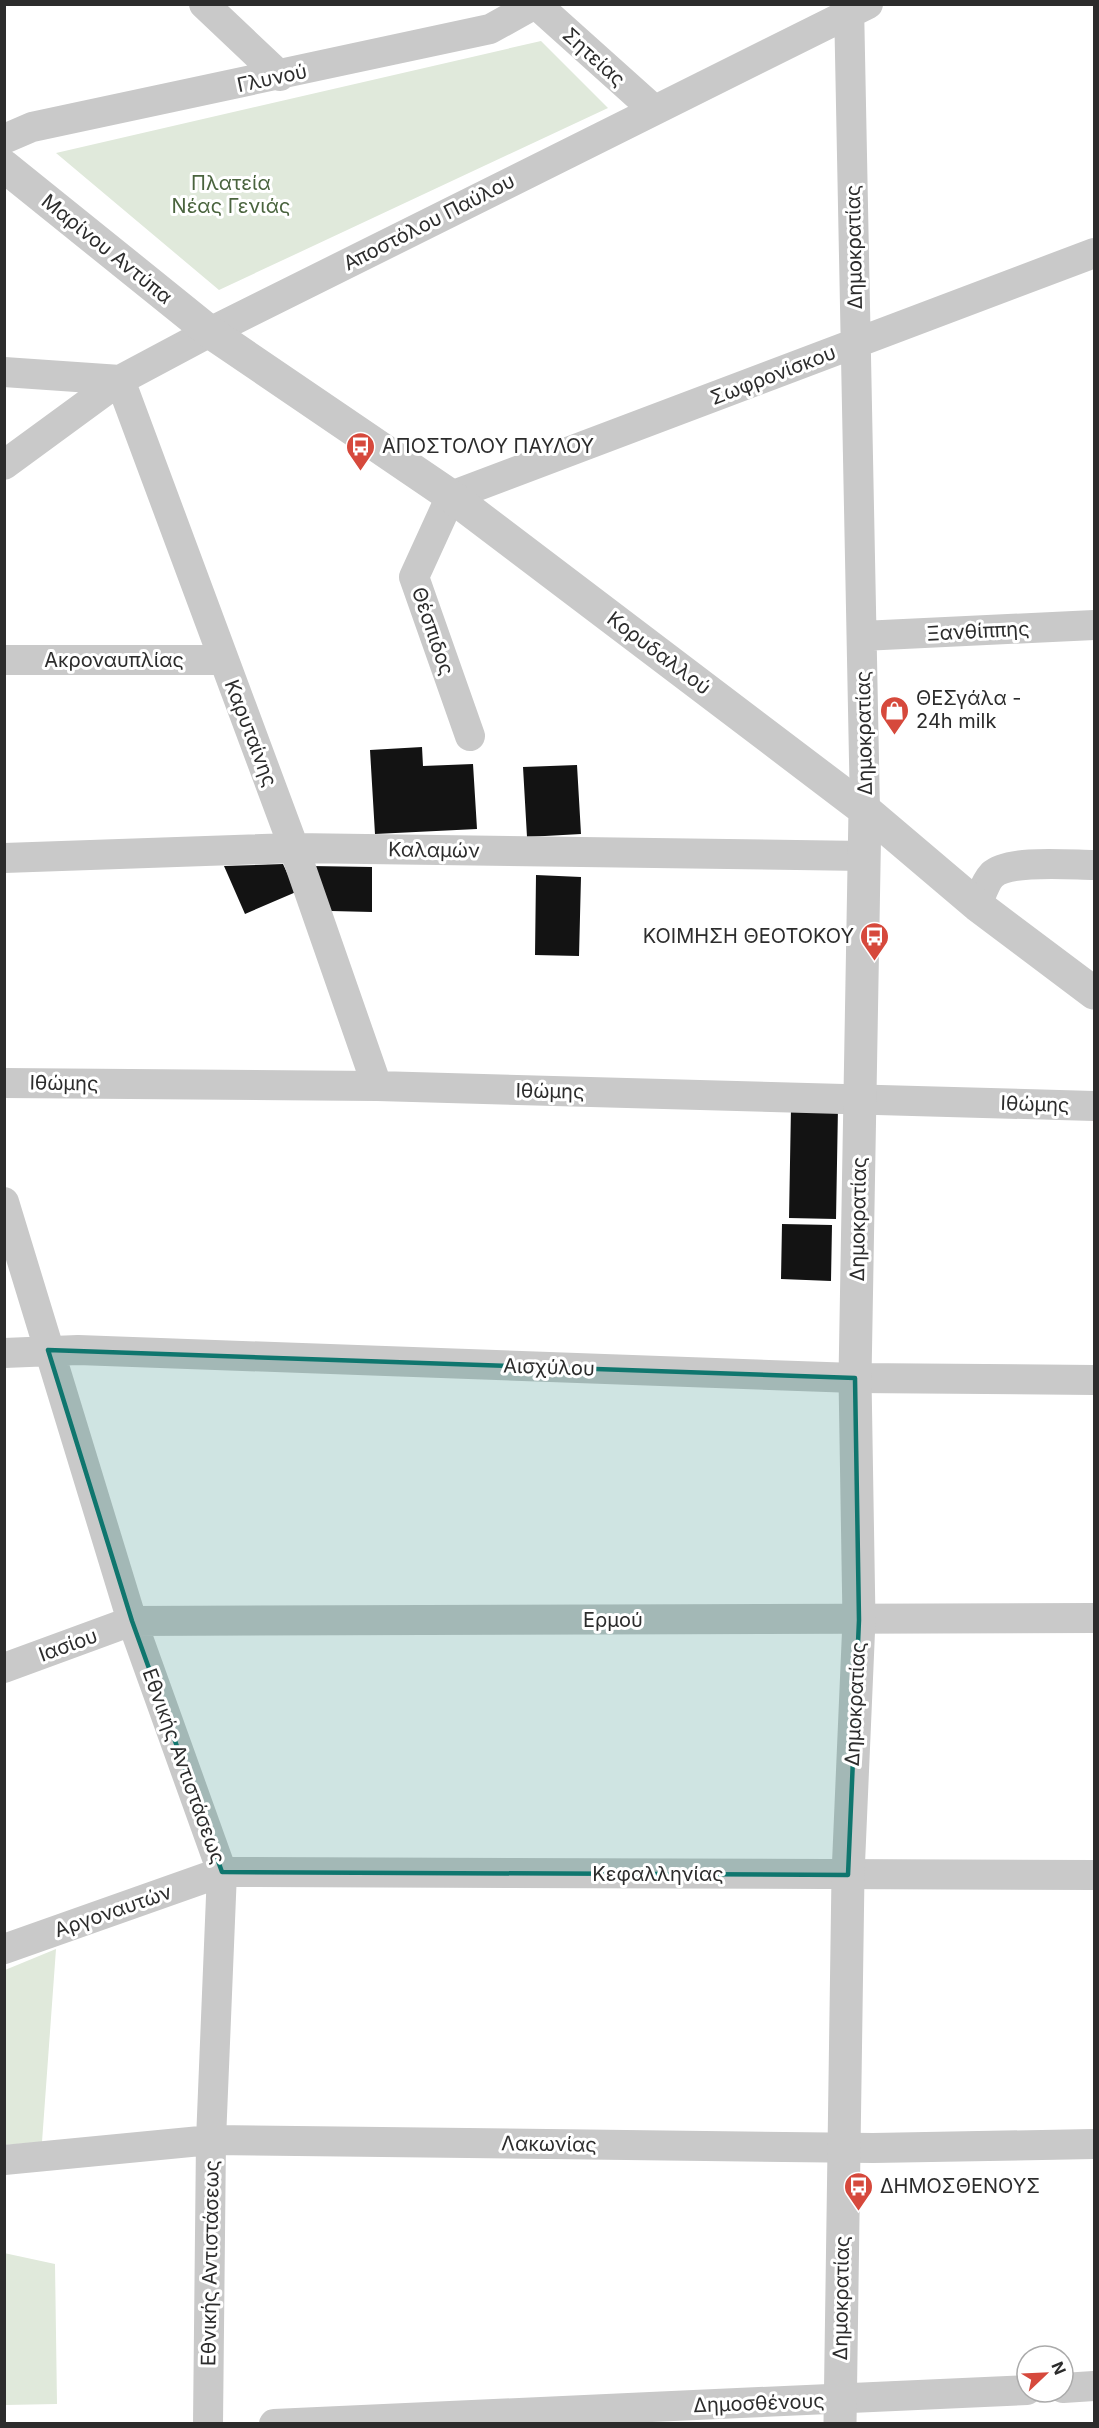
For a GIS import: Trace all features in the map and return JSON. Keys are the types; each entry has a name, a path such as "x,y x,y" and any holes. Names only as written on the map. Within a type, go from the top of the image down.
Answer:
{"street":[{"path":"204,4 280,76"},
{"name":"Γλυνού","path":"4,139 32,128 490,29 535,4"},
{"name":"Σητείας","path":"535,4 653,109"},
{"name":"Αποστόλου Παύλου","path":"4,465 120,380 210,332 856,8"},
{"name":"Δημοκρατίας","path":"840,2411 848,1875 859,1620 855,1378 865,856 856,344 856,8"},
{"name":"Μαρίνου Αντύπα","path":"4,166 210,332"},
{"name":"Σωφρονίσκου","path":"451,496 1095,253"},
{"name":"Κορυδαλλού","path":"210,332 451,496 865,810 977,905 1095,993"},
{"path":"4,372 120,380"},
{"name":"Καρυταίνης","path":"120,380 294,848 377,1086"},
{"name":"Θέσπιδος","path":"451,496 414,577 470,736"},
{"name":"Ξανθίππης","path":"862,636 1095,626"},
{"name":"Ακροναυπλίας","path":"4,660 223,660"},
{"name":"Καλαμών","path":"4,858 294,848 865,856"},
{"path":"977,905 992,876 1003,869 1035,865 1095,865"},
{"name":"Ιθώμης","path":"4,1083 377,1086 1095,1106"},
{"name":"Εθνικής Αντιστάσεως","path":"4,1202 132,1621 222,1872 211,2140 208,2424"},
{"name":"Αισχύλου","path":"4,1353 48,1350 855,1378 1095,1380"},
{"name":"Ερμού","path":"132,1621 1095,1618"},
{"name":"Ιασίου","path":"4,1668 132,1621"},
{"name":"Κεφαλληνίας","path":"222,1872 1095,1875"},
{"name":"Αργοναυτών","path":"4,1949 222,1872"},
{"name":"Λακωνίας","path":"4,2160 211,2140 844,2148 1095,2144"},
{"path":"1075,2387 1095,2386"},
{"name":"Δημοσθένους","path":"274,2424 840,2411 1015,2391"}],"highlighted area":[{"path":"48,1350 855,1378 859,1620 848,1875 222,1872 132,1621"}],"green space":[{"name":"Πλατεία Νέας Γενιάς","path":"541,41 608,108 219,290 56,153"},
{"path":"56,1949 42,2142 5,2145 5,1970"},
{"path":"4,2253 55,2264 57,2404 5,2405"}],"building":[{"path":"422,747 423,766 473,764 477,829 375,834 370,750"},
{"path":"577,765 581,834 527,837 523,767"},
{"path":"283,864 296,892 245,914 224,866"},
{"path":"311,866 372,867 372,912 331,911"},
{"path":"536,875 581,877 579,956 535,955"},
{"path":"791,1107 838,1107 836,1219 789,1218"},
{"path":"782,1224 832,1225 831,1281 781,1279"}],"place":[{"name":"ΑΠΟΣΤΟΛΟΥ ΠΑΥΛΟΥ","path":"361,472"},
{"name":"ΘΕΣγάλα - 24h milk","path":"895,736"},
{"name":"ΚΟΙΜΗΣΗ ΘΕΟΤΟΚΟΥ","path":"875,962"},
{"name":"ΔΗΜΟΣΘΕΝΟΥΣ","path":"859,2212"}]}
